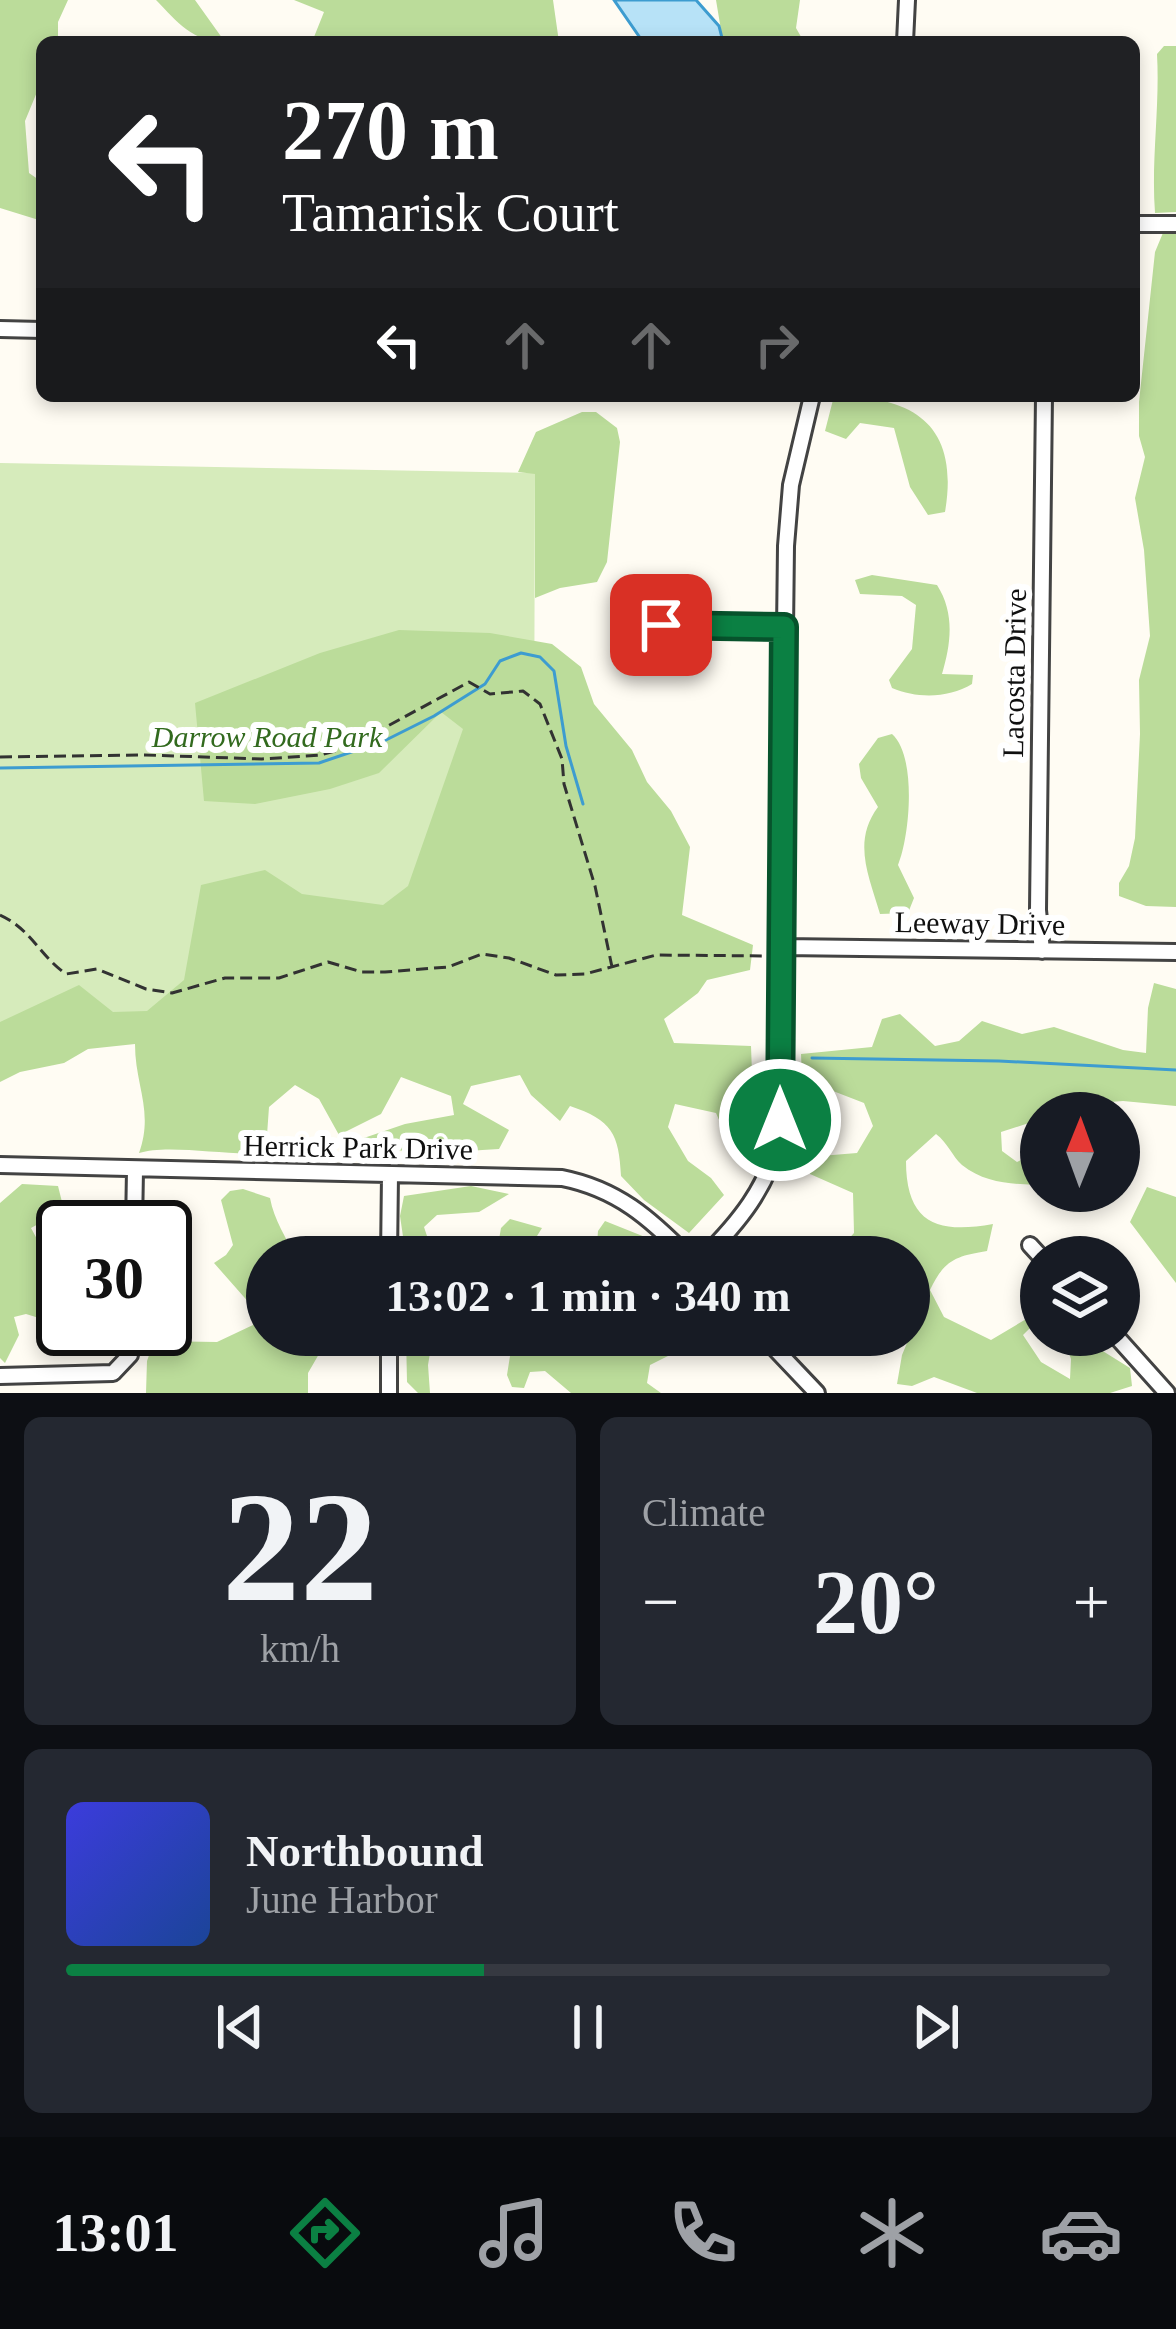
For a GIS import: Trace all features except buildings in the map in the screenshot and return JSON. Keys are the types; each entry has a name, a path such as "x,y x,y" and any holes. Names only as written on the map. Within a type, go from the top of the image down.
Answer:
{"street":[{"path":"905,36 907,0"},
{"path":"1140,224 1176,224"},
{"path":"0,329 36,330"},
{"path":"723,1236 746,1211 773,1160 780,1120 784,627 791,485 811,402"},
{"name":"Lacosta Drive","path":"1042,951 1044,402"},
{"path":"661,625 784,627"},
{"name":"Leeway Drive","path":"783,951 1176,952"},
{"name":"Herrick Park Drive","path":"0,1165 562,1178 632,1204 666,1236"},
{"path":"134,1200 135,1170"},
{"path":"389,1236 390,1175"},
{"path":"0,1376 112,1373 129,1356"},
{"path":"389,1356 389,1393"},
{"path":"782,1356 817,1393"},
{"path":"1134,1356 1167,1393"}],"path":[{"path":"0,757 262,759 320,754 347,748 474,682 484,691 523,691 540,704 562,759 564,784 595,886 612,967"},
{"path":"0,916 29,933 49,962 67,974 97,969 146,989 172,993 225,978 279,979 328,962 362,972 385,972 448,967 482,954 556,975 585,974 656,955 711,958 783,951"}],"green space":[{"path":"0,0 68,0 58,22 58,36 36,36 36,94 25,121 29,173 36,178 36,219 0,208"},
{"path":"156,0 195,0 221,36 198,36"},
{"path":"294,0 553,0 558,36 314,36 324,12"},
{"path":"716,0 800,0 796,28 801,36 722,36"},
{"path":"1164,46 1176,46 1176,212 1155,213 1157,54"},
{"path":"1165,228 1176,230 1176,907 1146,906 1119,896 1135,838 1139,680 1150,636 1135,498 1145,457 1139,436 1139,402 1155,252"},
{"path":"832,402 887,402 925,421 945,457 945,512 928,515 910,487 894,428 860,423 846,439 825,431"},
{"path":"582,412 596,412 617,428 620,442 607,562 597,582 535,598 535,474 518,472 536,432"},
{"name":"Darrow Road Park","path":"0,463 535,473 534,768 627,1054 0,1041"},
{"path":"872,575 937,585 947,606 950,629 942,674 973,675 972,684 933,695 892,688 889,680 912,649 916,605 902,596 860,594 855,580"},
{"path":"399,630 490,633 552,644 581,667 594,704 632,750 690,847 682,915 753,945 750,970 707,980 664,1019 674,1043 751,1046 753,1100 746,1159 727,1138 716,1113 675,1104 668,1127 688,1161 724,1195 689,1233 644,1200 621,1176 615,1139 604,1123 570,1106 560,1121 531,1095 520,1075 471,1086 463,1104 509,1130 499,1149 445,1152 410,1152 358,1140 405,1124 454,1115 451,1096 401,1077 381,1114 339,1135 319,1099 295,1085 269,1107 267,1135 256,1153 164,1149 139,1153 145,1124 135,1044 88,1049 64,1063 20,1072 0,1082 0,1022 79,985 113,1012 147,1011 184,980 201,885 265,870 302,894 383,905 408,886 463,729 441,712 379,773 330,789 255,804 204,801 195,703 320,653"},
{"path":"892,734 900,745 908,777 906,835 898,865 914,898 908,913 880,914 864,846 878,807 861,778 859,764 878,738"},
{"path":"1154,983 1176,989 1176,1106 1140,1103 1140,1092 1020,1092 1020,1126 1001,1132 1002,1151 1020,1160 1020,1183 981,1176 962,1165 936,1134 906,1161 912,1199 929,1220 956,1227 993,1224 987,1251 952,1261 930,1290 930,1236 851,1236 853,1193 810,1174 808,1157 857,1153 873,1126 864,1103 802,1079 801,1054 872,1047 882,1019 900,1014 935,1046 959,1041 982,1021 1022,1034 1054,1027 1146,1053"},
{"path":"22,1184 58,1186 62,1200 36,1200 36,1225 31,1228 36,1237 36,1317 14,1317 19,1335 5,1363 0,1358 0,1203"},
{"path":"471,1186 509,1194 479,1212 437,1215 424,1227 427,1236 403,1236 404,1196"},
{"path":"1147,1187 1176,1197 1176,1283 1130,1222 1135,1212 1140,1212"},
{"path":"243,1189 270,1198 284,1236 246,1236 246,1299 214,1263 233,1245 221,1200 230,1191"},
{"path":"510,1219 542,1228 537,1236 500,1236"},
{"path":"605,1221 642,1236 598,1236"},
{"path":"930,1290 944,1317 991,1340 1020,1323 1020,1356 1037,1356 1070,1379 1070,1356 1111,1356 1130,1368 1132,1386 1110,1393 977,1393 934,1377 912,1386 897,1384 902,1356 930,1356"},
{"path":"246,1328 246,1356 318,1356 308,1373 308,1393 146,1393 149,1356 192,1356 192,1342 217,1342"},
{"path":"406,1356 430,1356 430,1393 418,1393 407,1382"},
{"path":"510,1356 668,1356 650,1365 647,1383 661,1393 571,1393 545,1371 530,1372 524,1388 512,1387 507,1375"}],"water":[{"path":"614,0 696,0 719,26 722,36 639,36"}],"waterway":[{"path":"0,768 319,763 384,741 434,716 485,684 500,661 521,653 540,657 554,671 566,746 583,804"},
{"path":"812,1058 1176,1070"}],"route":[{"path":"661,625 784,627 780,1120"}]}
